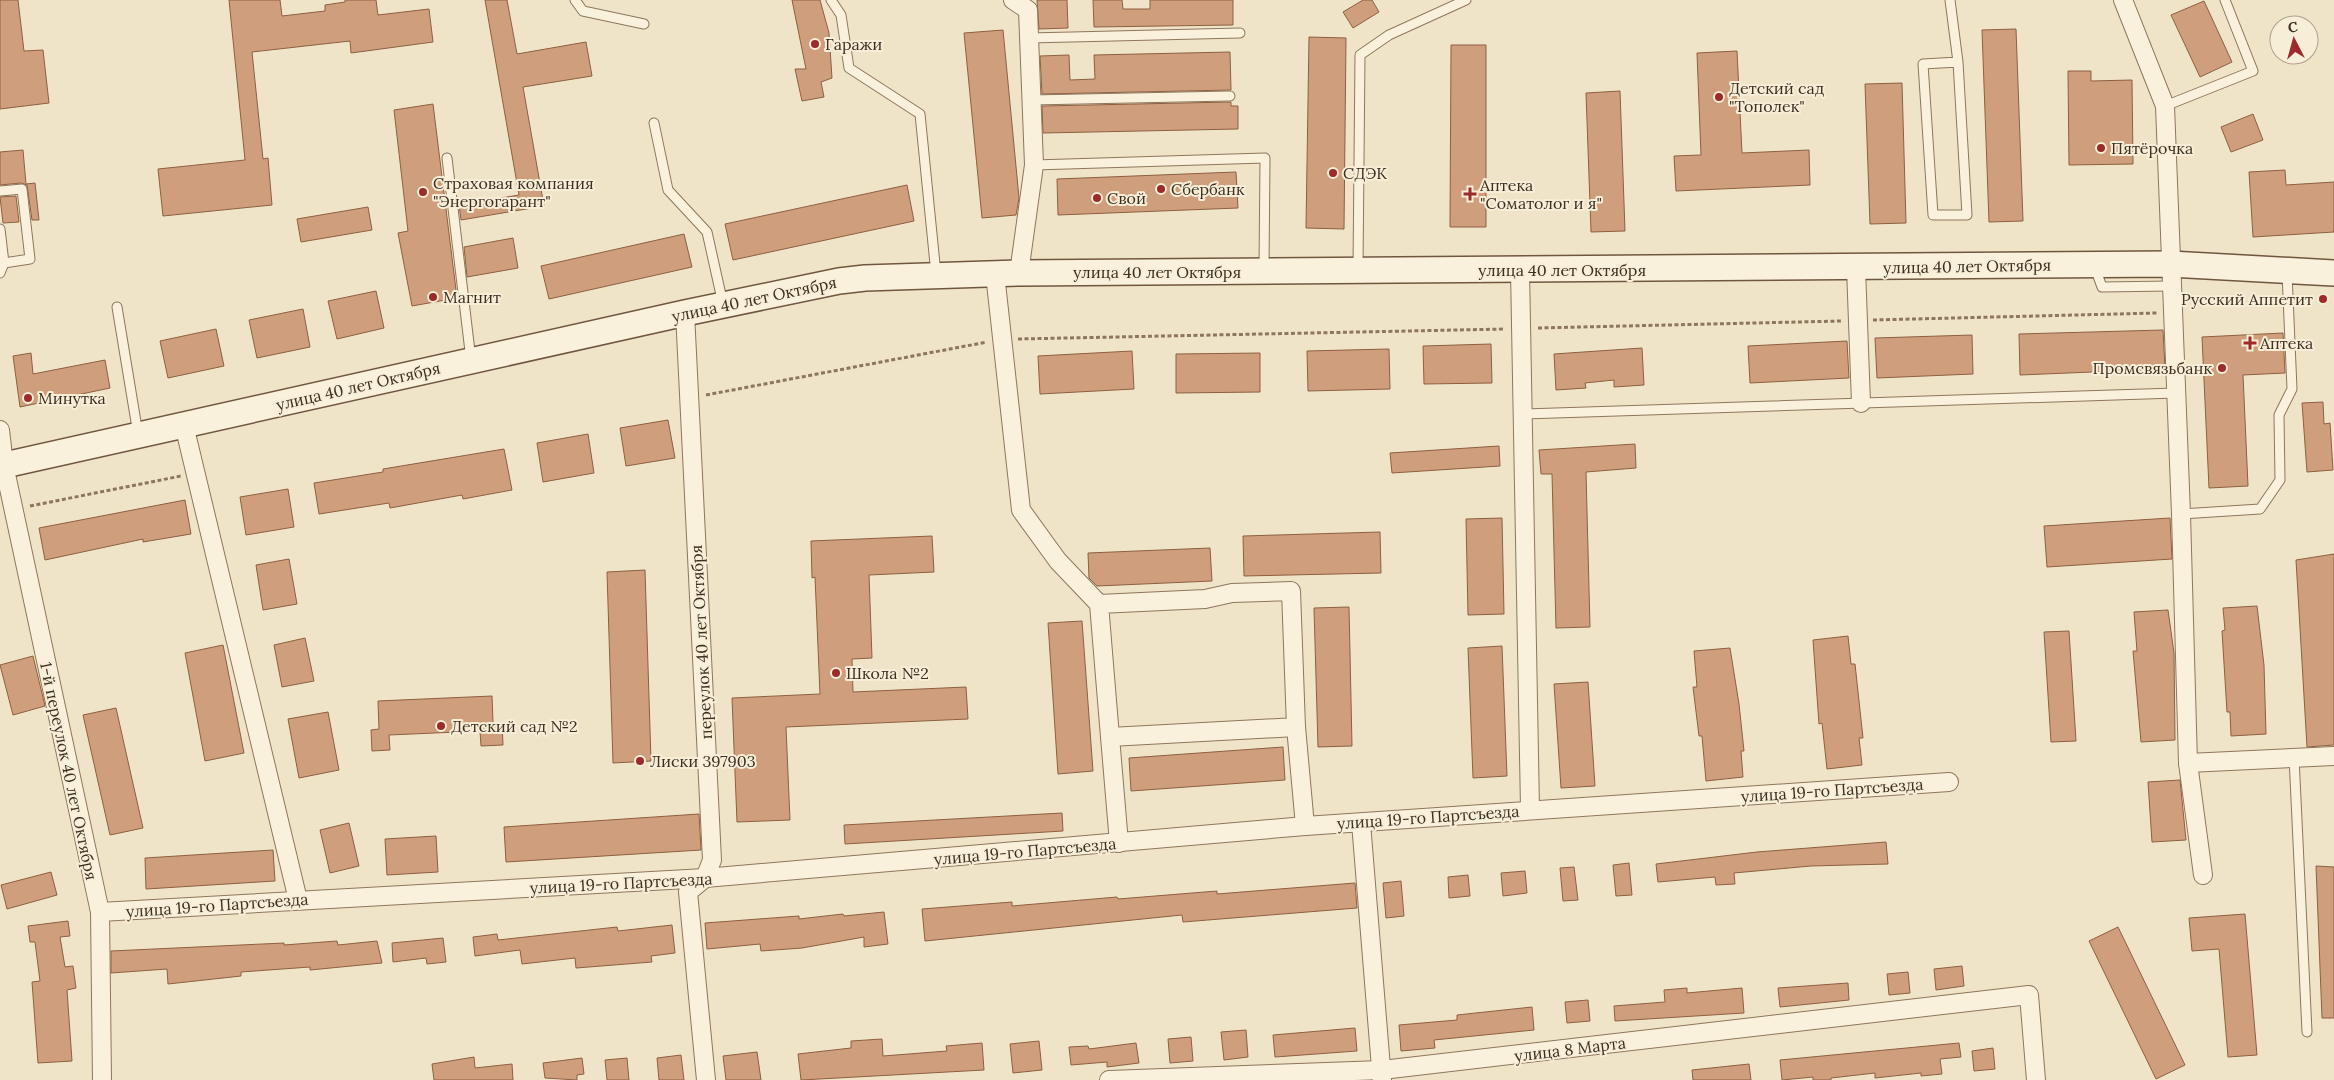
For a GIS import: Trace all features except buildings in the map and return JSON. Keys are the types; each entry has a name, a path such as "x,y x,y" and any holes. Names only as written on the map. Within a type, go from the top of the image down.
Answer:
{"main road":[{"name":"улица 40 лет Октября","path":"2,466 685,313 839,281 865,278 1019,273 2094,265 2171,275 2287,270 2334,272"}],"street":[{"path":"1013,0 1028,10 1034,165 1019,273"},
{"path":"2126,1 2165,106 2181,514 2188,762 2203,875"},
{"path":"1856,268 1861,403"},
{"path":"1520,270 1530,809"},
{"path":"995,274 1021,510 1058,561 1099,604 1119,842"},
{"name":"переулок 40 лет Октября","path":"685,313 712,860 705,878 688,892 706,1080"},
{"path":"184,425 298,900"},
{"name":"1-й переулок 40 лет Октября","path":"0,430 2,466 100,912 102,1080"},
{"path":"1099,604 1205,599 1232,593 1291,591 1296,726 1305,826"},
{"path":"1110,737 1296,726"},
{"path":"2188,762 2334,756"},
{"name":"улица 19-го Партсъезда","path":"100,912 705,878 1305,826 1530,809 1949,782"},
{"path":"1361,823 1382,1075"},
{"name":"улица 8 Марта","path":"1109,1080 1382,1075 2029,995 2036,1080"}],"lane":[{"path":"575,0 583,11 644,24"},
{"path":"831,0 841,15 850,68 920,114 936,276"},
{"path":"1358,271 1360,55 1389,35 1466,0"},
{"path":"1950,0 1958,62 1967,214 1933,215 1923,64 1958,62"},
{"path":"2165,106 2253,71 2225,0"},
{"path":"1029,38 1240,33"},
{"path":"1031,100 1230,96"},
{"path":"654,123 668,190 707,232 723,305"},
{"path":"447,158 471,361"},
{"path":"1034,165 1265,158 1264,271"},
{"path":"0,191 22,189 30,259 4,263"},
{"path":"0,229 4,263 0,273"},
{"path":"2181,514 2260,509 2280,480 2279,415 2292,389 2287,270"},
{"path":"117,306 138,434"},
{"path":"1522,414 2176,393"},
{"path":"2294,757 2307,1032"}],"path":[{"path":"1866,320 2172,313"},
{"path":"689,398 1001,340 1846,320"},
{"path":"13,510 196,473"}],"place":[{"name":"Гаражи","path":"815,44"},
{"name":"Детский сад \"Тополек\"","path":"1719,97"},
{"name":"Пятёрочка","path":"2101,148"},
{"name":"СДЭК","path":"1333,173"},
{"name":"Сбербанк","path":"1161,189"},
{"name":"Страховая компания \"Энергогарант\"","path":"423,192"},
{"name":"Аптека \"Соматолог и я\"","path":"1470,194"},
{"name":"Свой","path":"1097,198"},
{"name":"Магнит","path":"433,297"},
{"name":"Русский Аппетит","path":"2323,299"},
{"name":"Аптека","path":"2250,343"},
{"name":"Промсвязьбанк","path":"2222,368"},
{"name":"Минутка","path":"28,398"},
{"name":"Школа №2","path":"836,673"},
{"name":"Детский сад №2","path":"441,726"},
{"name":"Лиски 397903","path":"640,761"}]}
